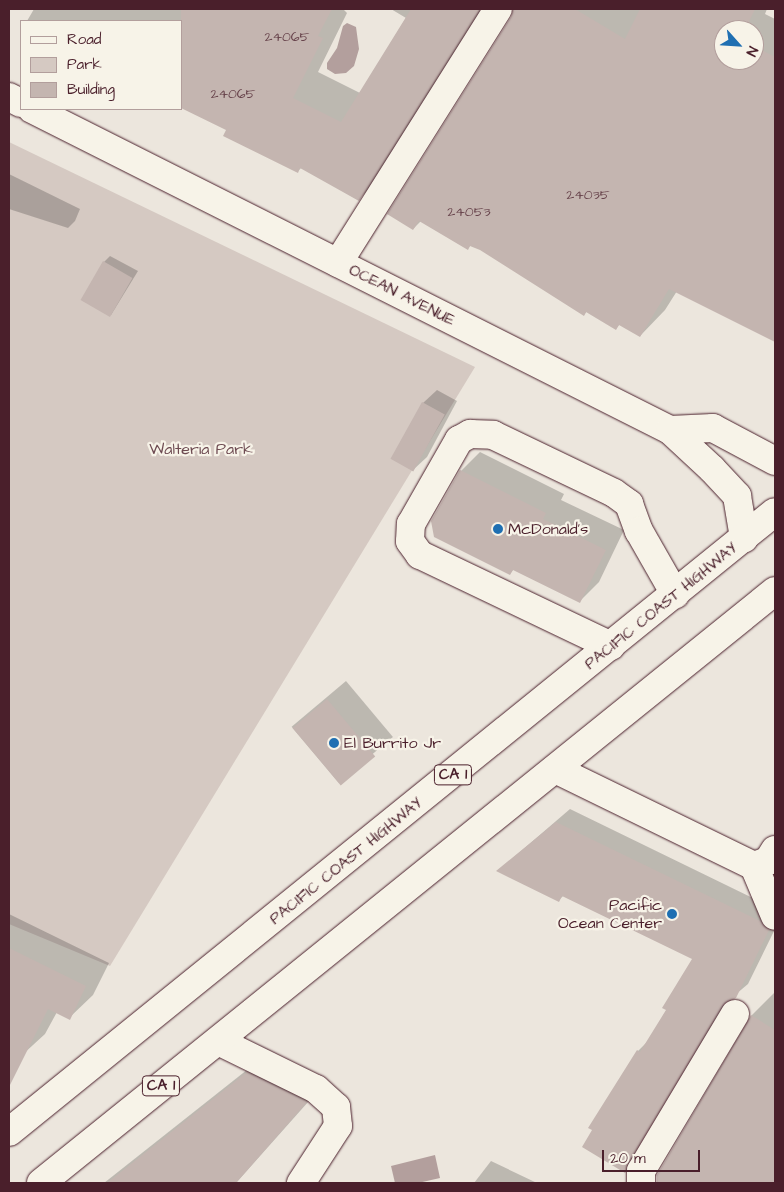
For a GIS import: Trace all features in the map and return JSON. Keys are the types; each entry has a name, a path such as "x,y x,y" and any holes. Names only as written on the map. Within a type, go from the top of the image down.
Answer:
{"main road":[{"path":"338,263 498,9"},
{"name":"OCEAN AVENUE","path":"34,110 670,430 713,428 775,461"},
{"path":"670,430 712,468 737,496 744,538"},
{"path":"611,646 420,554 410,541 411,524 459,440 470,434 493,435 614,493 628,504 639,531 675,594"},
{"name":"PACIFIC COAST HIGHWAY","path":"9,1132 775,512"},
{"name":"CA 1","path":"41,1183 775,591"},
{"path":"555,769 754,866 775,916"},
{"path":"754,866 768,861 775,850"},
{"path":"640,1183 641,1171 735,1014"},
{"path":"218,1041 316,1089 336,1107 338,1126 301,1183"}],"green space":[{"name":"Walteria Park","path":"9,142 475,367 110,966 9,924"}],"shaded area":[{"path":"347,23 356,27 359,49 354,66 346,73 335,74 327,69 327,63 337,48 343,26"},
{"path":"435,1155 440,1178 418,1183 395,1183 391,1166"}],"building":[{"path":"181,9 332,9 318,36 323,38 293,98 341,122 411,9 480,9 359,201 300,168 298,173 223,136 226,130 182,108"},
{"path":"513,9 575,9 625,39 640,9 755,9 750,20 714,20 714,70 764,70 764,51 775,57 775,342 669,289 640,337 619,325 616,330 586,312 584,316 480,250 470,246 468,250 419,221 413,230 387,214 511,17"},
{"path":"103,261 132,278 110,317 80,300"},
{"path":"422,402 445,415 413,471 390,459"},
{"name":"McDonald's","path":"460,470 546,513 543,519 606,550 580,603 513,570 510,575 434,537 431,521"},
{"name":"El Burrito Jr","path":"327,699 375,756 341,785 293,728"},
{"name":"Pacific Ocean Center","path":"556,822 760,921 769,930 736,998 722,1006 625,1173 582,1147 592,1130 588,1128 637,1050 640,1052 666,1010 662,1008 692,959 562,896 559,902 496,871"},
{"path":"9,948 86,986 70,1020 48,1009 9,1087"},
{"path":"751,1015 775,1030 775,1183 657,1183 657,1175"},
{"path":"247,1072 307,1102 236,1183 107,1183"}],"place":[{"name":"McDonald's","path":"498,529"},
{"name":"El Burrito Jr","path":"334,743"},
{"name":"Pacific Ocean Center","path":"672,914"}]}
